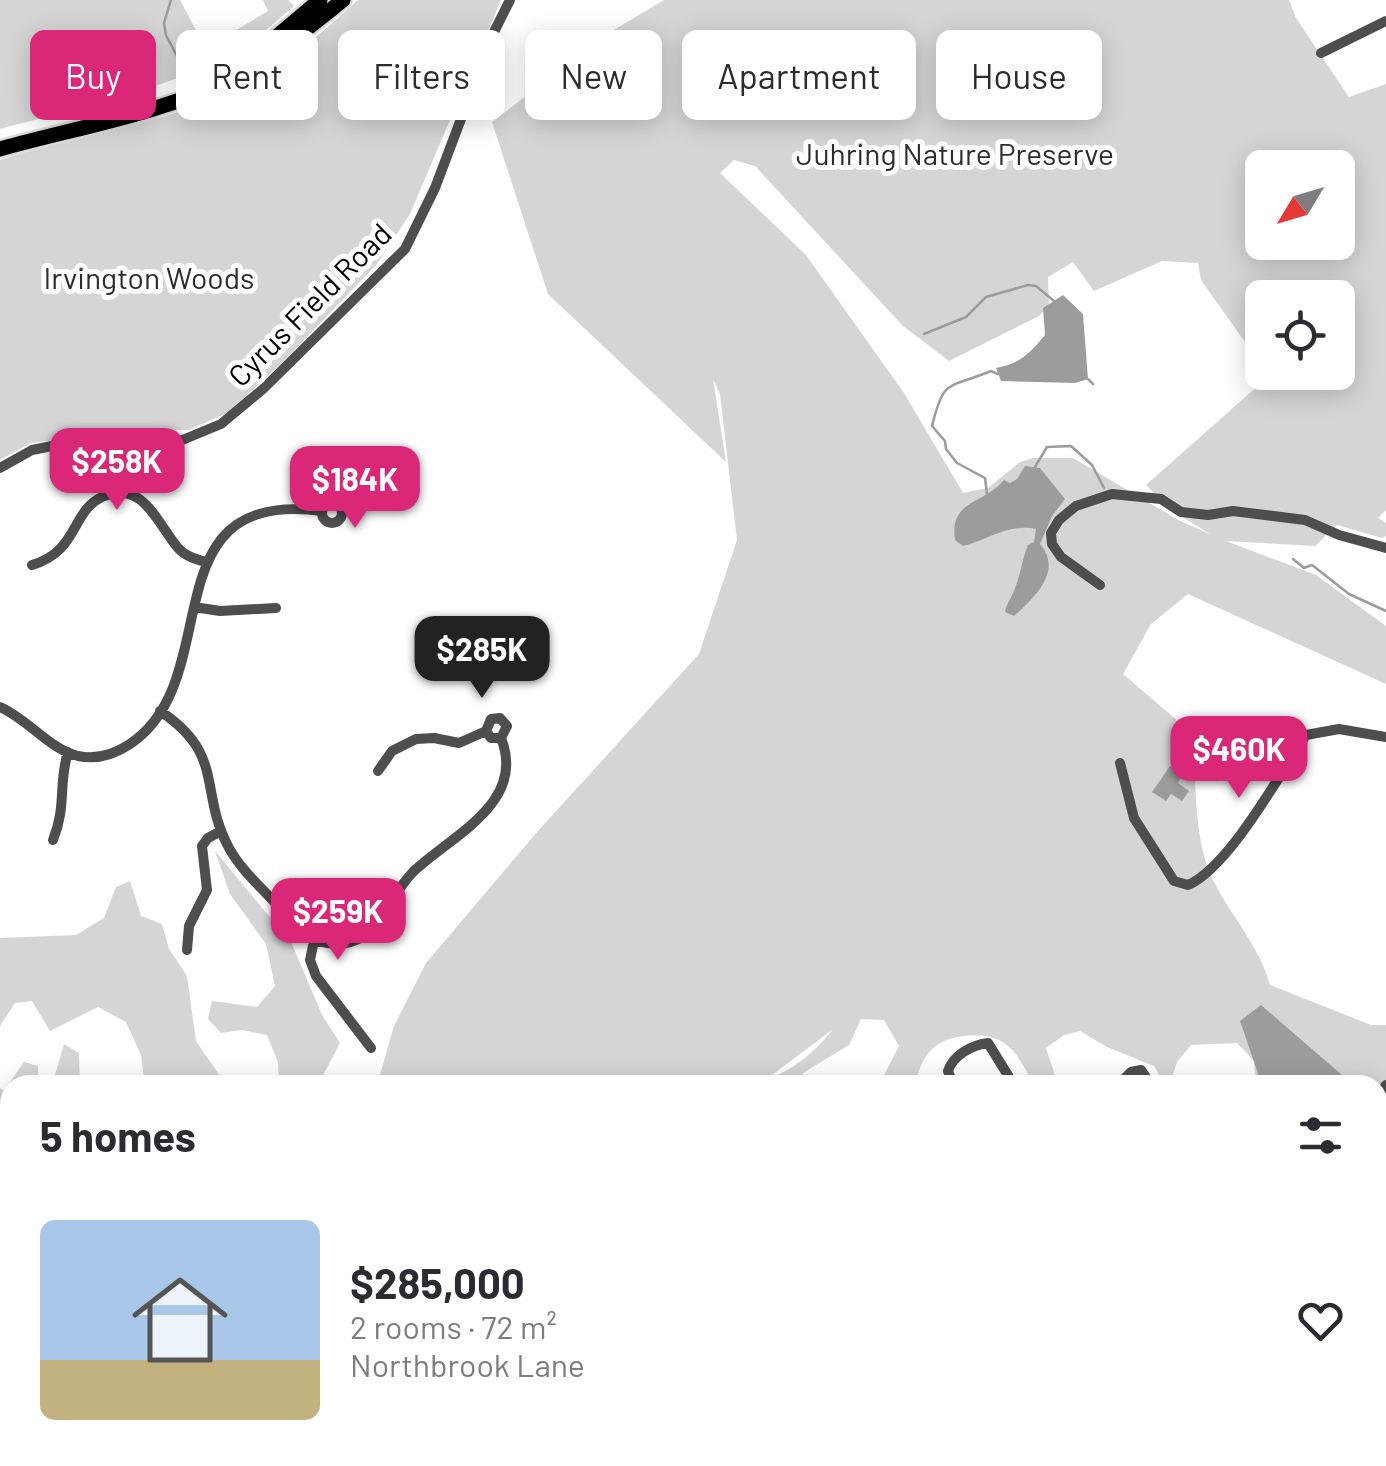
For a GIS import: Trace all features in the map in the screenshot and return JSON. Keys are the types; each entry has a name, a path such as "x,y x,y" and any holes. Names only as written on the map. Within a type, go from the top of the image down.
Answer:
{"highway":[{"path":"0,140 207,80 258,52 320,0"},
{"path":"0,150 154,108 210,88 262,61 343,0"}],"street":[{"name":"Cyrus Field Road","path":"0,468 32,450 52,446 85,443 140,448 180,441 222,424 263,389 404,250 435,188 478,72 510,0"},
{"path":"1321,53 1386,21"},
{"path":"32,565 49,559 66,546 92,503 107,494 120,493 144,502 157,514 179,549 206,562"},
{"path":"1100,585 1061,558 1052,544 1052,533 1059,520 1076,506 1112,494 1160,499 1180,512 1208,515 1233,511 1305,520 1386,548"},
{"path":"0,707 68,752 96,757 115,752 142,735 160,711 184,653 206,562 218,542 254,515 284,508 322,511"},
{"path":"194,608 276,608"},
{"path":"160,711 186,730 199,746 222,831 242,867 297,928 314,941 343,943 372,930 411,874 480,819 507,771 501,738 507,728 500,718 488,721 486,731 490,738 501,738"},
{"path":"1120,763 1134,818 1174,881 1188,886 1237,838 1306,735 1339,729 1386,737"},
{"path":"378,771 392,752 416,740 434,738 460,743 486,731"},
{"path":"54,840 62,817 62,770 68,752"},
{"path":"187,950 189,926 207,890 202,846 222,831"},
{"path":"314,941 310,960 316,976 371,1048"},
{"path":"950,1075 951,1062 975,1046 988,1043 1008,1075"}],"green space":[{"path":"0,0 180,0 196,30 176,30 176,78 156,86 156,30 30,30 30,120 34,120 0,129"},
{"path":"263,0 288,0 294,6 266,30 236,30 268,11"},
{"name":"Irvington Woods","path":"358,0 501,0 488,30 338,30 338,120 450,120 410,214 377,264 282,363 227,413 189,430 172,430 148,439 94,436 31,443 0,460 0,160 176,113 176,120 318,120 318,35"},
{"name":"Juhring Nature Preserve","path":"664,0 1289,0 1296,18 1349,97 1386,84 1386,510 1378,518 1386,523 1386,536 1337,525 1315,546 1226,541 1316,575 1386,626 1386,684 1188,594 1151,624 1123,674 1193,734 1197,810 1207,866 1259,957 1270,985 1371,1025 1386,1025 1386,1075 1255,1075 1254,1061 1237,1043 1191,1045 1177,1062 1173,1075 1159,1075 1154,1066 1080,1031 1064,1035 1046,1048 1055,1075 1028,1075 1000,1040 969,1035 932,1049 918,1075 884,1075 899,1046 884,1020 861,1019 849,1045 803,1075 777,1075 802,1060 832,1030 772,1075 380,1075 394,1026 426,963 538,831 699,654 737,540 720,394 713,379 726,462 548,294 492,122 505,120 505,112 525,97 525,120 662,120 662,30 614,30","holes":["734,160 755,166 903,326 949,361 1039,316 1049,306 1048,277 1073,262 1094,291 1162,261 1198,263 1201,280 1245,342 1245,280 1355,280 1355,390 1253,390 1146,485 1171,510 1210,534 1180,521 1073,458 1033,458 1020,462 988,488 963,493 904,393 806,255 720,173"]},
{"path":"215,851 292,944 322,1015 340,1043 323,1075 279,1075 278,1062 267,1035 242,1030 221,1033 208,1019 212,1001 257,1007 275,986 266,944 230,894"},
{"path":"130,881 141,916 162,924 169,949 187,976 196,1041 219,1075 144,1075 141,1055 126,1022 98,1007 50,1031 32,1001 15,1003 0,1026 0,938 76,935 104,918 116,887"},
{"path":"64,1044 79,1053 80,1075 55,1075"},
{"path":"24,1062 38,1066 38,1075 15,1075"}],"shaded area":[{"path":"1063,295 1083,314 1088,379 1075,383 1001,381 996,368 1018,361 1034,347 1045,335 1043,308"},
{"path":"1025,466 1040,468 1065,499 1052,516 1040,544 1049,564 1044,583 1014,616 1005,612 1006,608 1036,529 1008,530 963,546 955,540 955,527 962,510 1004,480 1010,483 1017,479"},
{"path":"1170,766 1183,774 1178,783 1189,791 1182,801 1171,794 1166,801 1152,792"},
{"path":"1261,1005 1342,1075 1259,1075 1240,1021"}],"waterway":[{"path":"171,0 164,23 176,54"},
{"path":"924,334 966,317 986,297 1028,285 1036,286 1054,301"},
{"path":"987,494 985,478 957,463 932,426 940,399 950,387 991,371 998,374"},
{"path":"1088,379 1093,384"},
{"path":"1035,467 1047,447 1071,446 1092,465 1104,488"},
{"path":"1293,559 1304,568 1312,565 1349,594 1386,611"}]}
